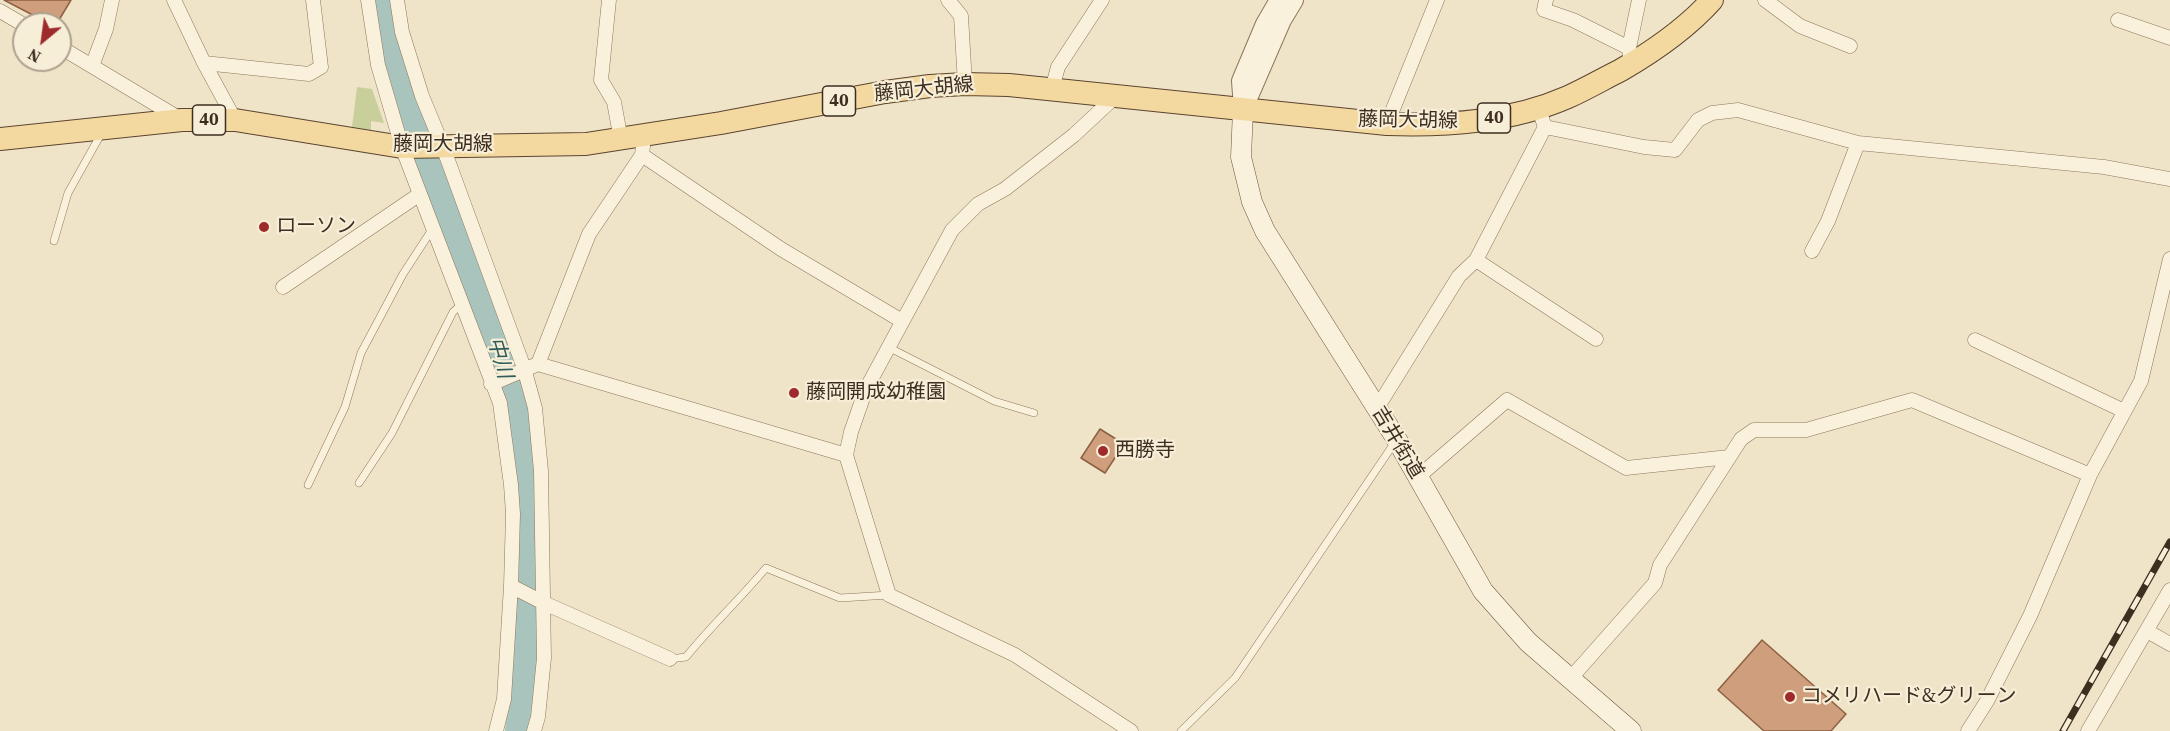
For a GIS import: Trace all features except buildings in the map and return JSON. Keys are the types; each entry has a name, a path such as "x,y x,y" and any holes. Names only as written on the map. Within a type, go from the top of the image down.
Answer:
{"main road":[{"name":"藤岡大胡線","path":"0,138 182,120 235,120 424,147 586,144 621,140 643,145 885,92 965,84 1052,89 1387,124 1430,125 1472,122 1506,116 1541,117 1630,56 1662,45 1712,0"},
{"name":"吉井街道","path":"1244,110 1241,157 1265,231 1397,440 1483,591 1528,642 1624,729"}],"street":[{"path":"92,66 106,30 112,0"},
{"path":"174,0 204,63 235,120"},
{"path":"204,63 309,74 321,67 313,0"},
{"path":"368,0 378,65 424,147 524,368 535,408 542,471 544,658 538,717 534,731"},
{"path":"397,0 402,32 418,86 424,147 420,194 500,403 513,513 504,699 496,731"},
{"path":"609,0 601,80 614,102 621,140"},
{"path":"948,0 961,16 965,84"},
{"path":"1052,89 1058,67 1102,0"},
{"path":"1244,110 1241,81 1265,24 1279,0"},
{"path":"1244,110 1282,20 1294,0"},
{"path":"1387,124 1437,0"},
{"path":"1546,0 1544,10 1573,20 1630,56 1639,0"},
{"path":"1765,0 1800,27 1850,46"},
{"path":"2118,20 2170,38"},
{"path":"72,54 182,120"},
{"path":"1116,96 1074,135 1005,189 978,204 952,230 866,389 851,432 846,455 889,595 1015,656 1131,731"},
{"path":"1377,408 1460,276 1476,260 1541,117 1644,147 1676,150 1698,120 1712,113 1738,110 1858,143 2104,167 2170,179"},
{"path":"1812,251 1828,221 1858,143"},
{"path":"538,364 589,234 643,145 781,249 902,321"},
{"path":"283,287 420,194"},
{"path":"1968,731 1987,701 2030,616 2090,475 2140,381 2170,259"},
{"path":"1476,260 1596,339"},
{"path":"1975,340 2124,411"},
{"path":"491,384 524,368 538,364 846,455"},
{"path":"1418,477 1507,400 1626,468 1729,457"},
{"path":"1569,679 1655,583 1660,565 1729,457 1741,439 1754,430 1806,430 1912,400 2090,475"},
{"path":"511,586 670,659"},
{"path":"2088,731 2170,590"},
{"path":"2147,630 2170,644"}],"lane":[{"path":"54,241 68,192 103,129"},
{"path":"308,485 345,407 361,353 403,274 433,228"},
{"path":"359,483 392,433 453,312 462,304"},
{"path":"888,347 994,401 1034,413"},
{"path":"1181,731 1235,678 1397,440"},
{"path":"670,659 686,657 711,627 740,599 765,568 840,598 889,595"}],"green space":[{"path":"357,87 372,89 384,123 371,121 371,130 352,127"}],"waterway":[{"name":"中川","path":"382,0 386,37 403,102 495,340 524,447 529,522 528,659 519,731"}],"railway":[{"path":"2063,731 2170,542"}],"place":[{"name":"ローソン","path":"264,227"},
{"name":"藤岡開成幼稚園","path":"794,393"},
{"name":"西勝寺","path":"1103,451"},
{"name":"コメリハード&グリーン","path":"1790,697"}]}
